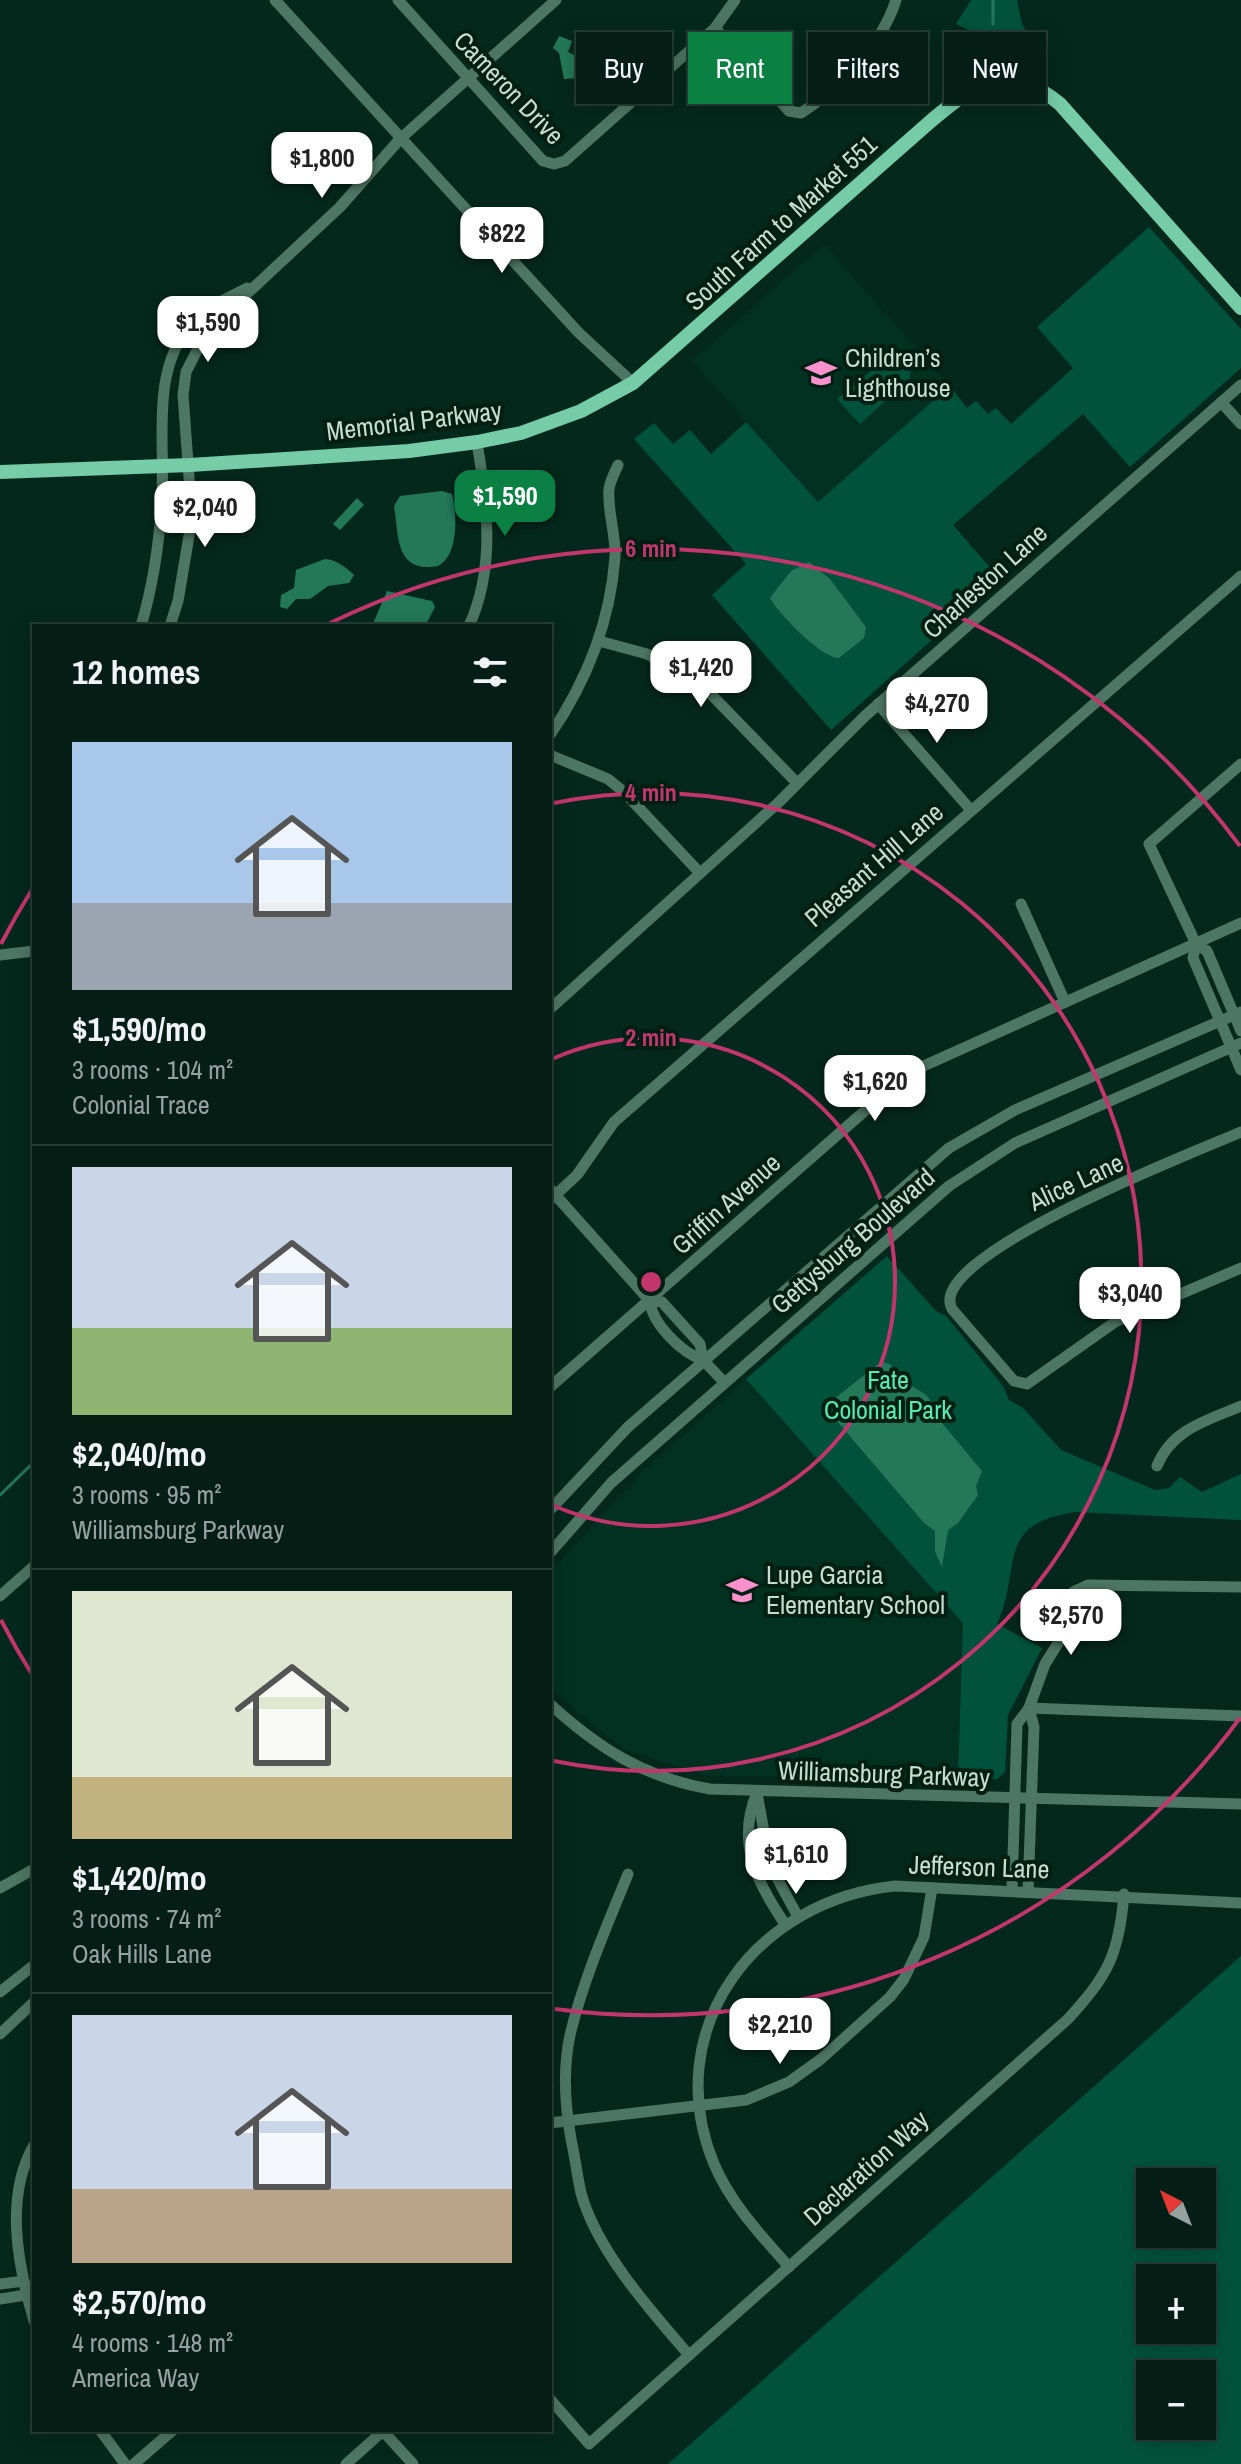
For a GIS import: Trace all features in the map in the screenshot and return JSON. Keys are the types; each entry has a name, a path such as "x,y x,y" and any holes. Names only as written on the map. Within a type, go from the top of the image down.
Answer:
{"main road":[{"name":"South Farm to Market 551","path":"633,383 932,120 981,84 1001,77 1039,87 1060,104 1241,308"},
{"name":"Memorial Parkway","path":"162,466 409,451 477,442 521,433 581,411 633,383"},
{"path":"0,472 162,466"}],"street":[{"path":"275,0 578,332 633,383"},
{"name":"Cameron Drive","path":"398,0 543,161 560,163 715,28"},
{"path":"171,624 178,601 192,518 190,465 182,422 186,372 207,331 340,207 400,139 556,0"},
{"path":"735,0 715,28 789,111 801,113 853,68 876,42 896,0"},
{"path":"142,624 157,563 165,382 179,343 204,311 262,280"},
{"name":"Charleston Lane","path":"552,1007 797,783 878,704 1241,385"},
{"path":"1221,402 1241,424"},
{"path":"470,624 480,600 488,531 477,442"},
{"path":"552,732 577,697 599,641 615,555 609,488 618,465"},
{"name":"Pleasant Hill Lane","path":"552,1195 577,1175 614,1122 1241,576"},
{"path":"599,641 647,654 702,685 797,783"},
{"path":"878,704 970,809"},
{"path":"552,756 608,779 699,872"},
{"path":"1241,764 1149,844 1196,944 1207,951 1238,1014 1241,1031"},
{"path":"1021,904 1065,1002"},
{"name":"Griffin Avenue","path":"552,1385 908,1073 1241,923"},
{"path":"1196,944 1193,958 1219,1022 1236,1046 1241,1070"},
{"path":"0,955 32,951"},
{"name":"Gettysburg Boulevard","path":"552,1508 615,1439 703,1360 917,1173 968,1136 1015,1110 1238,1014"},
{"name":"Gettysburg Boulevard","path":"552,1551 611,1483 923,1206 975,1167 1015,1143 1236,1046"},
{"name":"Alice Lane","path":"1241,1132 1037,1223 994,1250 952,1286 948,1298 952,1309 1014,1381 1023,1385 1031,1383 1076,1347 1115,1322 1241,1268"},
{"path":"552,1195 650,1301 651,1314 688,1355 703,1360 724,1382"},
{"path":"1157,1466 1175,1436 1241,1406"},
{"path":"0,1596 32,1568"},
{"path":"1012,1891 1017,1724 1029,1708 1045,1664 1060,1640 1070,1597 1077,1588 1088,1585 1241,1587"},
{"name":"Williamsburg Parkway","path":"552,1706 595,1743 651,1774 688,1785 757,1792 1241,1804"},
{"path":"1029,1708 1241,1716"},
{"path":"1028,1891 1034,1727 1029,1708"},
{"path":"757,1792 770,1865 797,1915"},
{"path":"757,1792 747,1816 749,1850 764,1893 785,1924"},
{"path":"0,1888 32,1870"},
{"path":"628,1874 593,1962 570,2037 566,2082 568,2121 582,2196 610,2252 647,2307 689,2355"},
{"path":"552,2123 746,2100 789,2082 821,2059 890,1997 904,1979 924,1937 932,1888"},
{"name":"Jefferson Lane","path":"789,2267 726,2188 706,2138 702,2106 703,2054 719,2002 752,1953 785,1924 826,1901 861,1890 932,1888 1124,1894 1241,1903"},
{"name":"Declaration Way","path":"552,2401 589,2444 789,2267 1068,2019 1101,1983 1120,1937 1124,1894"},
{"path":"0,1992 32,1967"},
{"path":"0,2034 32,2004"},
{"path":"32,2150 17,2188 16,2212 26,2295 32,2314"},
{"path":"0,2284 24,2281"},
{"path":"0,2299 26,2295"},
{"path":"101,2432 125,2464"},
{"path":"134,2464 171,2432"},
{"path":"346,2464 381,2432"},
{"path":"383,2432 413,2464"}],"shaded area":[{"path":"559,36 572,41 568,52 576,56 576,78 564,79 559,53 553,48"},
{"name":"Children’s Lighthouse","path":"824,244 950,386 818,502 692,361"},
{"path":"442,491 452,494 454,503 455,534 450,553 438,566 413,564 401,550 394,506 400,496"},
{"path":"357,498 364,505 340,530 333,524"},
{"path":"325,559 337,562 354,575 349,583 328,586 310,599 296,599 287,609 280,607 281,595 294,588 296,570"},
{"path":"809,562 830,579 866,627 864,638 839,658 812,643 770,598 791,571"},
{"path":"387,591 432,601 435,607 426,624 373,624"},
{"path":"881,1362 890,1364 904,1381 926,1395 938,1410 942,1423 982,1471 976,1486 978,1495 958,1523 948,1530 942,1567 935,1551 935,1531 924,1523 831,1414 834,1399"},
{"name":"Lupe Garcia Elementary School","path":"746,1379 963,1623 958,1778 708,1776 627,1750 552,1690 552,1570 645,1469"}],"green space":[{"path":"971,0 1017,0 1027,32 973,32 956,24"},
{"path":"1149,227 1241,329 1241,368 1130,467 1083,414 953,525 1000,579 831,730 712,595 746,564 634,439 654,423 673,444 690,430 711,454 746,422 818,502 950,386 967,408 976,401 988,414 996,408 1011,424 1073,368 1037,327"},
{"path":"894,352 910,369 910,378 860,424 837,399"},
{"name":"Fate Colonial Park","path":"887,1256 936,1311 946,1316 1003,1386 1009,1400 1023,1408 1061,1450 1155,1490 1169,1488 1180,1477 1202,1492 1241,1474 1241,1520 1076,1512 1032,1526 1021,1538 997,1624 1042,1648 1008,1715 1005,1772 997,1779 958,1778 963,1623 746,1379"},
{"path":"1241,1956 1241,2464 668,2464"}],"waterway":[{"path":"993,0 993,24"},
{"path":"0,1495 32,1464"}],"place":[{"name":"Children’s Lighthouse","path":"821,373"},
{"name":"Lupe Garcia Elementary School","path":"742,1590"}]}
